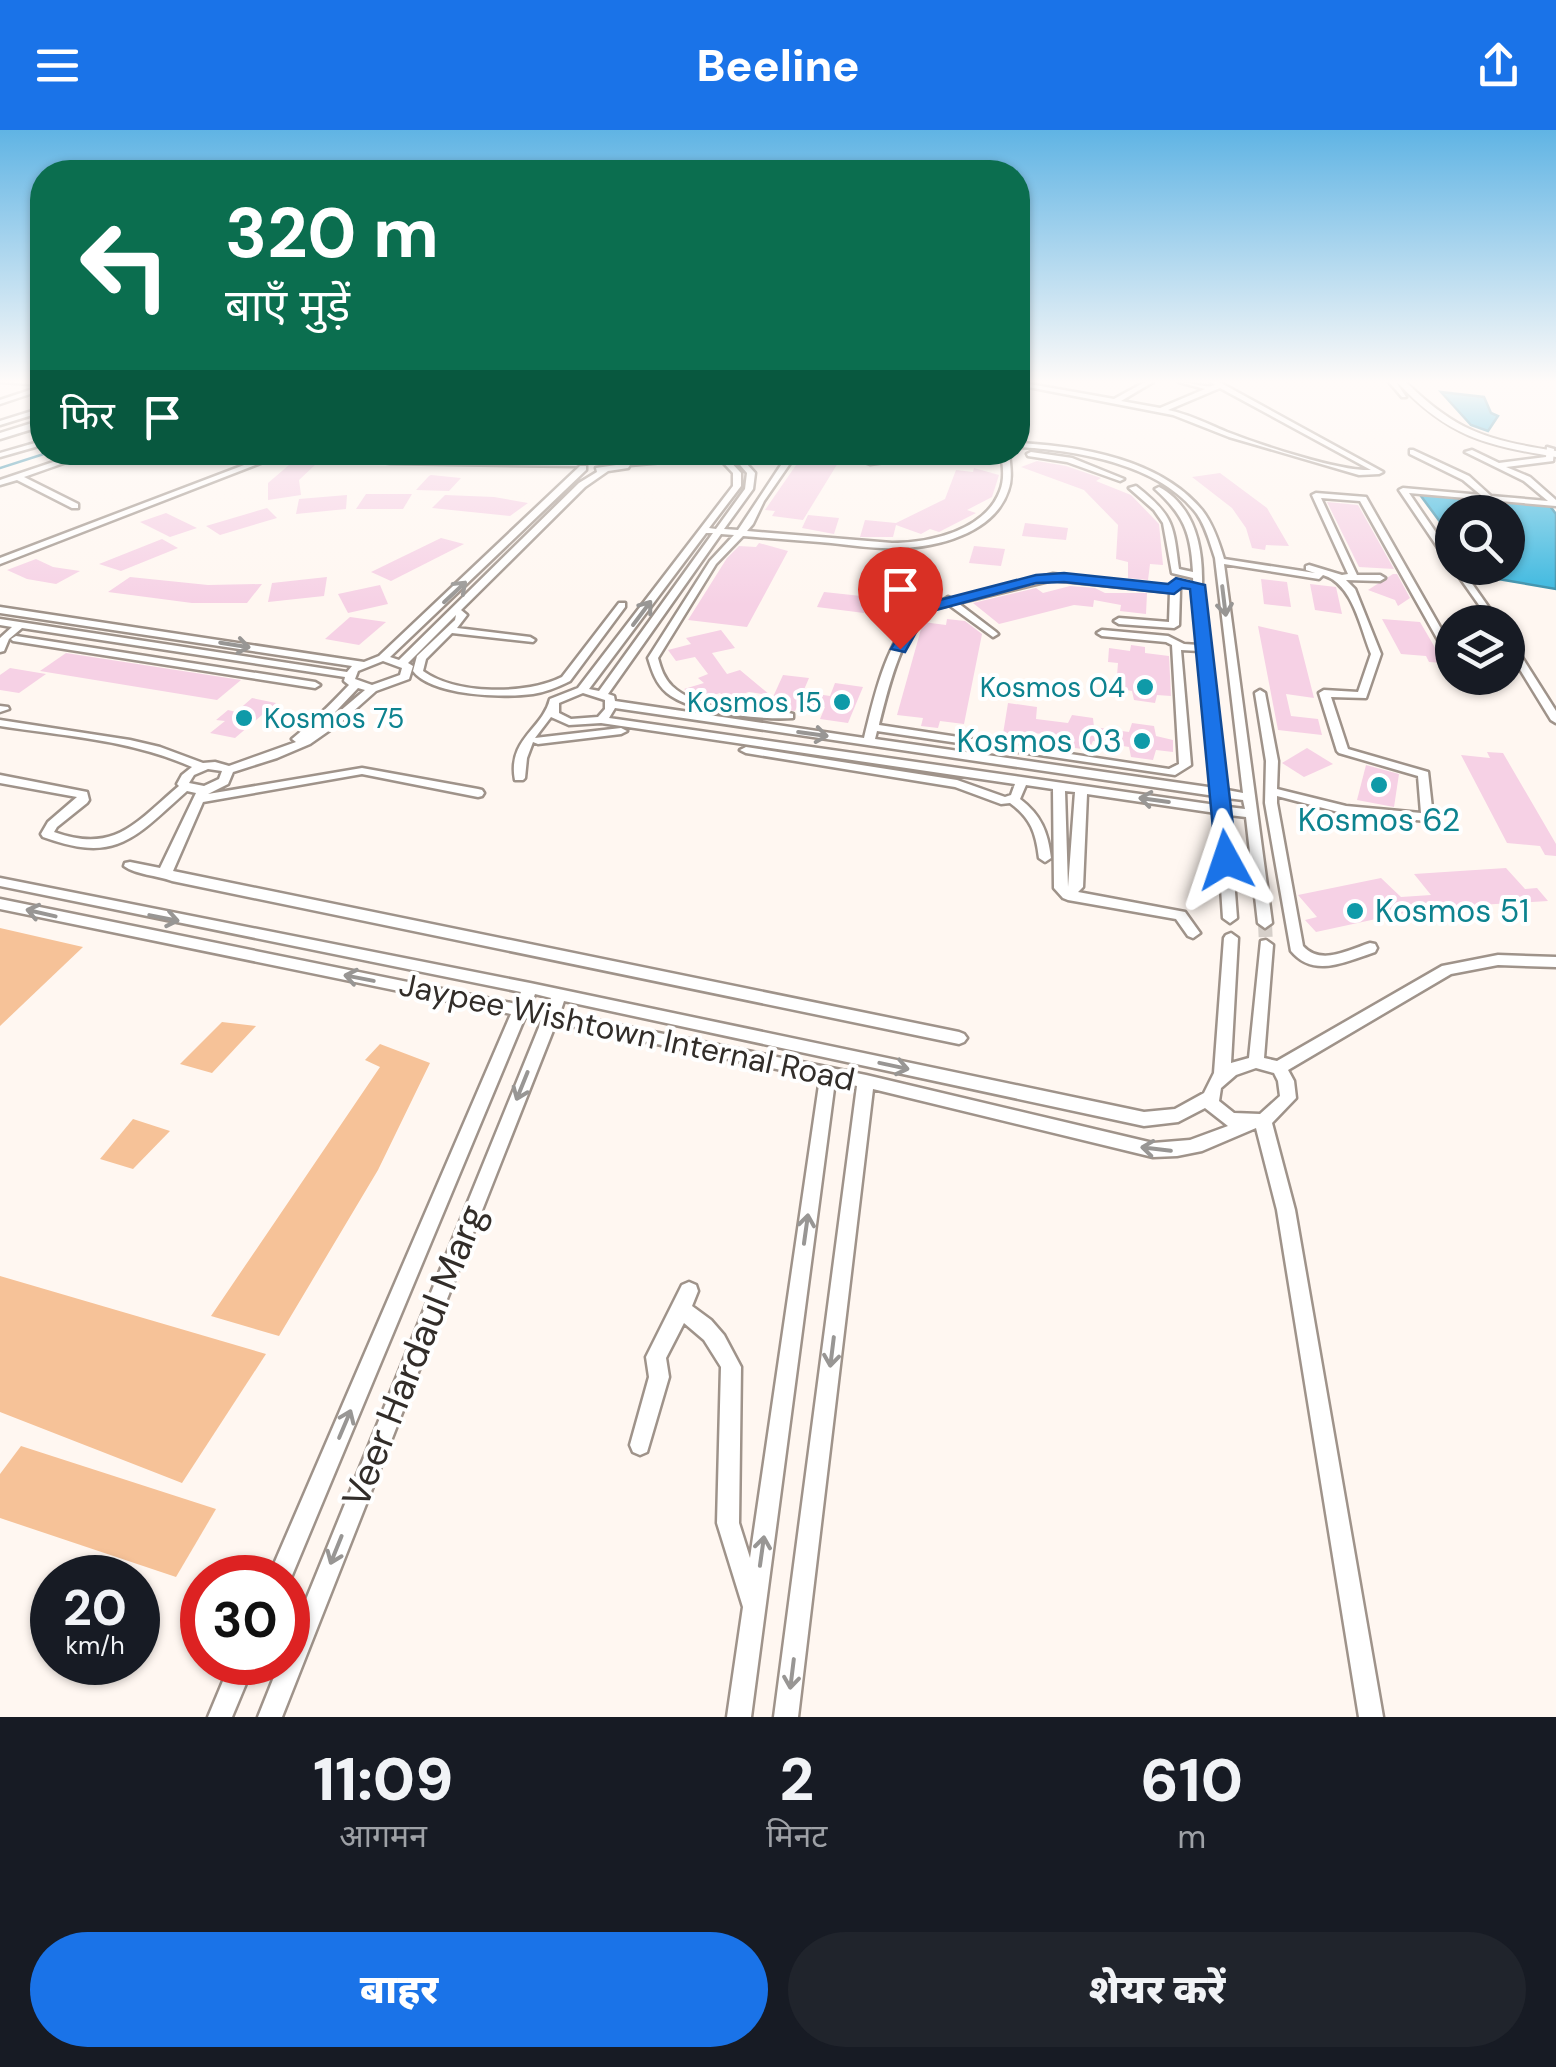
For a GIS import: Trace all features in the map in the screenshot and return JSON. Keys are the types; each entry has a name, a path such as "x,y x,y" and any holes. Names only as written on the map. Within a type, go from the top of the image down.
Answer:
{"street":[{"path":"1046,456 1076,464 1072,468 1081,472 1092,468 1120,478"},
{"path":"1074,456 1134,475 1167,494 1189,520 1198,556 1197,580 1221,793 1230,918"},
{"path":"1094,456 1124,465 1184,496 1206,522 1220,561 1265,923"},
{"path":"1293,456 1359,473 1379,472 1349,456"},
{"path":"1422,456 1466,478 1486,495"},
{"path":"1480,456 1538,486 1556,504 1525,501"},
{"path":"1500,464 1551,456"},
{"path":"1525,463 1556,471"},
{"path":"0,480 41,465"},
{"path":"0,480 54,465"},
{"path":"0,553 231,465"},
{"path":"0,561 252,465"},
{"path":"383,658 575,465"},
{"path":"592,465 604,470"},
{"path":"403,662 582,485 613,465"},
{"path":"582,690 738,486 737,473 730,465"},
{"path":"603,693 752,482 751,473 744,465"},
{"path":"785,465 694,591 652,658 658,676 674,695 698,710 869,742 1248,797"},
{"path":"704,530 736,537 890,546 934,541 996,510 1004,500 1008,465"},
{"path":"18,477 75,506"},
{"path":"1132,488 1162,510 1170,522 1174,570 1197,580"},
{"path":"1435,536 1403,490 1464,495"},
{"path":"1354,578 1316,495 1363,499 1435,626"},
{"path":"1189,520 1206,522"},
{"path":"1285,574 1346,560"},
{"path":"1220,561 1285,574 1380,578"},
{"path":"1270,791 1346,810 1427,817 1424,774 1343,751 1324,693 1362,696 1376,654 1350,589 1340,577 1310,568"},
{"path":"869,742 893,660 916,618 948,600 1053,578 1174,590"},
{"path":"1119,621 1174,625 1176,583 1197,580"},
{"path":"948,600 994,634"},
{"path":"456,610 462,617 420,658 418,670 422,676 498,692 533,692 554,688 566,679 622,605"},
{"path":"0,610 361,664 383,658 408,666 405,678 372,689 316,739 286,753 228,770 1,714"},
{"path":"0,622 351,680 372,689"},
{"path":"1,648 5,638 20,625"},
{"path":"1,648 34,627"},
{"path":"450,630 530,640"},
{"path":"1102,633 1168,639 1205,648"},
{"path":"16,640 315,685"},
{"path":"872,727 1162,773 1180,771 1185,765 1176,646 1180,645"},
{"path":"0,780 83,795 83,800 47,834 90,848 121,839 185,786 188,775 302,738 361,664"},
{"path":"1525,670 1556,720"},
{"path":"519,778 519,759 555,715 560,696 582,690 603,693 612,704 789,716"},
{"path":"1260,693 1272,761 1270,791 1300,954 1317,963 1370,948"},
{"path":"601,720 612,704"},
{"path":"555,715 582,723 601,720 1250,814"},
{"path":"531,744 620,731 922,778 1006,801 1012,799 1022,781"},
{"path":"166,874 201,794 224,781 228,770"},
{"path":"185,786 201,794 362,771 478,793"},
{"path":"1059,786 1059,885 1068,896 1172,912 1186,920 1193,933"},
{"path":"1068,896 1076,887 1081,790"},
{"path":"1012,799 1033,812 1045,858"},
{"path":"130,866 959,1038"},
{"name":"Jaypee Wishtown Internal Road","path":"0,882 530,988 1144,1119 1178,1116 1210,1097"},
{"name":"Jaypee Wishtown Internal Road","path":"0,904 866,1081 1153,1150 1175,1151 1196,1146 1256,1122"},
{"path":"1231,938 1222,1074 1210,1097 1219,1113 1256,1122"},
{"path":"1256,1062 1266,945"},
{"path":"1222,1074 1256,1062 1279,1068 1447,970 1484,961 1556,962"},
{"name":"Veer Hardaul Marg","path":"289,1555 530,988"},
{"name":"Veer Hardaul Marg","path":"270,1717 559,996"},
{"path":"1256,1122 1288,1098 1279,1068"},
{"path":"739,1717 828,1074"},
{"path":"786,1717 866,1081"},
{"path":"1256,1122 1286,1210 1371,1717"},
{"path":"640,1445 659,1377 656,1357 684,1301 726,1352 731,1367 728,1522 754,1608"},
{"path":"220,1717 233,1685"}],"shaded area":[{"path":"0,928 83,947 0,1026"},
{"path":"222,1022 256,1026 212,1073 180,1064"},
{"path":"380,1044 430,1063 378,1170 279,1336 211,1316 380,1067 365,1060"},
{"path":"133,1119 170,1131 133,1169 100,1159"},
{"path":"0,1276 266,1354 182,1483 0,1412"},
{"path":"21,1446 216,1509 189,1555 180,1555 176,1577 160,1572 160,1555 110,1555 0,1518 0,1474"}],"water":[{"path":"1418,492 1446,495 1435,495 1435,515"},
{"path":"1525,503 1550,506 1556,514 1556,589 1525,584"}],"building":[{"path":"1037,461 1066,466 1101,478 1096,481 1131,495 1159,524 1163,565 1150,564 1148,580 1128,578 1128,562 1116,559 1118,525 1084,490 1021,467"},
{"path":"289,465 315,465 299,480 301,495 268,500 268,483"},
{"path":"796,465 837,465 803,520 772,516 775,511 765,510"},
{"path":"974,468 999,475 992,497 967,510 976,513 939,532 930,529 921,534 896,525 893,537 860,537 865,520 896,523 945,499 956,470 973,472"},
{"path":"1220,473 1267,508 1289,546 1252,548 1246,528 1232,508 1192,477"},
{"path":"431,475 461,478 449,491 416,490"},
{"path":"366,494 412,494 403,509 356,509"},
{"path":"347,495 346,509 296,514 299,499"},
{"path":"445,495 528,503 510,516 432,508"},
{"path":"1327,502 1358,505 1394,569 1359,567"},
{"path":"267,508 277,518 220,535 206,526"},
{"path":"166,513 197,528 170,537 140,522"},
{"path":"808,515 839,518 834,534 802,528"},
{"path":"1025,523 1068,528 1066,540 1022,536"},
{"path":"441,538 464,544 391,581 371,572"},
{"path":"162,539 178,548 121,571 99,564"},
{"path":"759,543 788,551 747,627 688,620 727,558 739,546 756,547"},
{"path":"974,546 1005,549 1001,566 969,563"},
{"path":"36,559 53,567 80,571 56,584 27,579 7,570"},
{"path":"899,565 930,569 924,587 891,583"},
{"path":"1397,574 1410,598 1398,606 1395,600 1368,590"},
{"path":"130,577 208,585 262,584 247,603 192,603 108,592"},
{"path":"327,577 324,596 268,602 272,583"},
{"path":"1261,579 1287,582 1291,607 1264,604"},
{"path":"1310,584 1336,587 1342,614 1315,610"},
{"path":"380,585 388,604 348,613 338,594"},
{"path":"1070,586 1105,593 1147,593 1146,614 1120,611 1121,605 1094,600 1093,607 1074,605 999,624 973,603 1036,588 1043,593"},
{"path":"824,592 870,597 864,613 817,607"},
{"path":"350,617 386,622 359,645 325,639"},
{"path":"947,619 965,621 982,634 964,724 940,721 938,728 921,726 923,718 897,715 923,622 946,625"},
{"path":"1382,619 1420,622 1435,648 1435,662 1429,662 1426,656 1401,654"},
{"path":"1258,626 1298,635 1314,698 1286,694 1291,716 1318,719 1322,735 1278,730"},
{"path":"721,630 735,648 712,653 727,674 740,670 770,695 749,692 726,699 720,693 702,699 684,689 704,683 698,678 708,674 695,657 676,661 668,650 691,644 686,638"},
{"path":"1131,645 1145,647 1145,653 1169,656 1171,696 1157,695 1155,703 1134,700 1132,691 1116,688 1118,663 1108,662 1109,648 1130,651"},
{"path":"66,653 241,680 217,700 40,671"},
{"path":"10,668 46,674 19,693 0,690 0,675"},
{"path":"783,675 809,678 803,692 830,696 835,683 863,687 848,723 820,719 825,707 799,703 795,711 768,708"},
{"name":"Kosmos 75","path":"252,698 276,703 235,738 210,733 225,721 216,720 228,710 236,712"},
{"path":"1008,703 1037,707 1036,719 1068,723 1072,715 1093,718 1094,727 1129,732 1132,723 1154,726 1156,736 1173,740 1173,752 1156,750 1153,760 1131,757 1129,747 1093,741 1089,750 1068,747 1066,737 1034,733 1032,744 1002,740"},
{"path":"1307,748 1333,764 1304,777 1282,763"},
{"path":"1487,752 1503,753 1556,844 1556,856 1545,855 1540,846 1507,843 1461,755 1490,758"},
{"name":"Kosmos 62","path":"1366,765 1399,774 1394,807 1357,800"},
{"path":"1506,868 1525,889 1537,888 1548,901 1427,908 1316,932 1305,920 1317,917 1298,895 1381,878 1401,897 1431,895 1414,874"}],"waterway":[{"path":"0,468 30,458"}],"tunnel":[{"path":"1265,923 1266,945"}],"place":[{"name":"Kosmos 04","path":"1145,687"},
{"name":"Kosmos 15","path":"842,702"},
{"name":"Kosmos 75","path":"244,718"},
{"name":"Kosmos 03","path":"1142,741"},
{"name":"Kosmos 62","path":"1379,785"},
{"name":"Kosmos 51","path":"1355,911"}],"route":[{"path":"900,649 916,618 930,607 1036,579 1064,577 1174,590 1176,583 1197,585 1226,860"}]}
